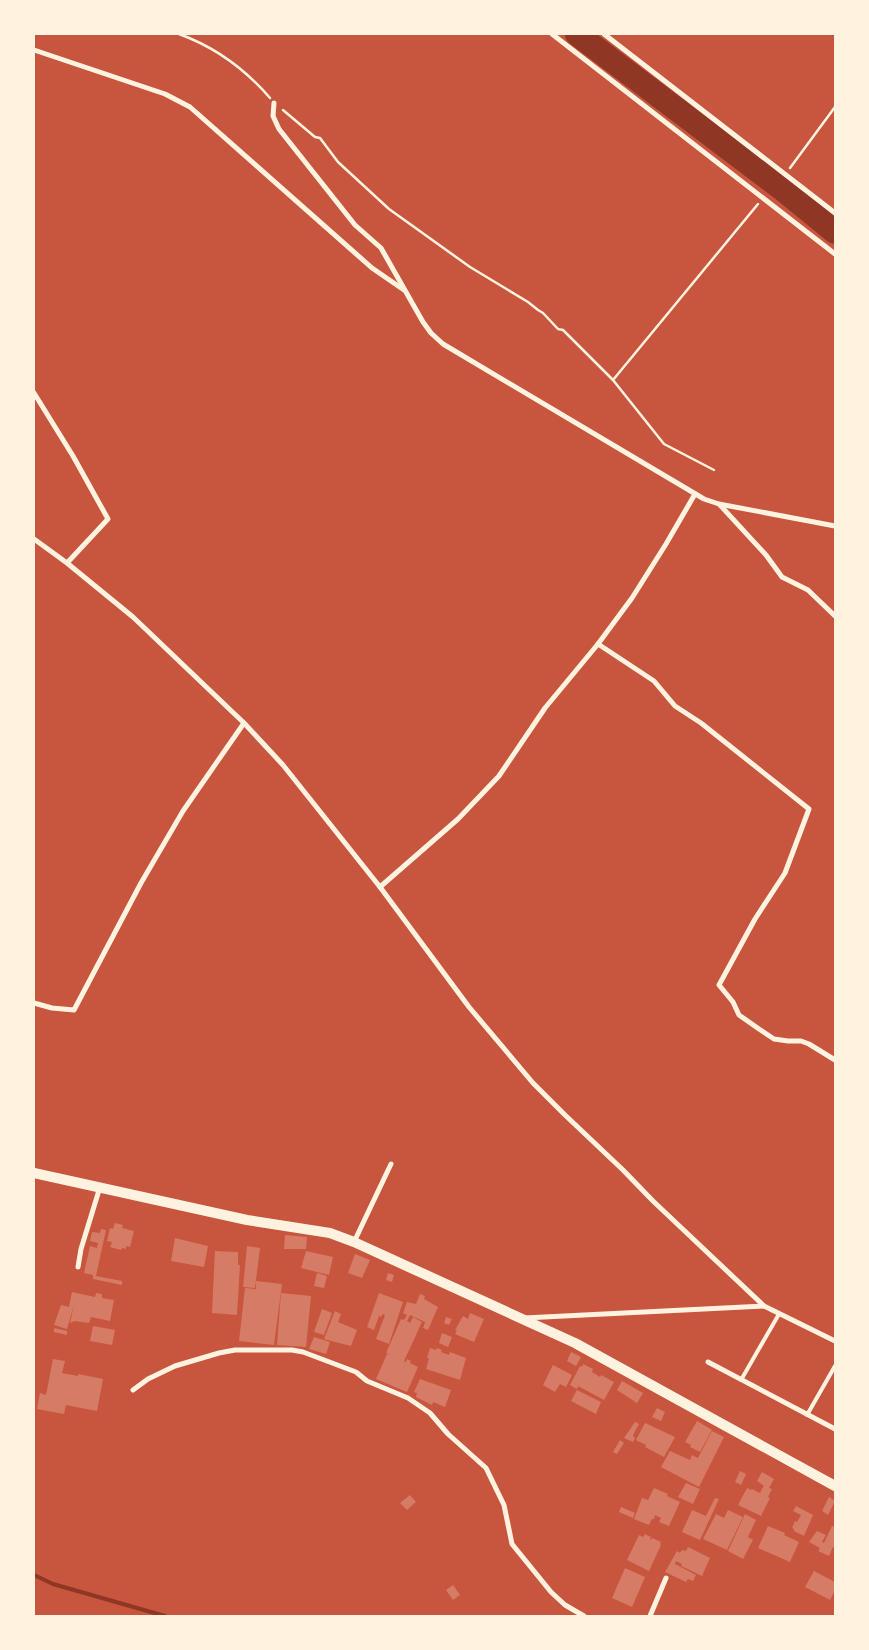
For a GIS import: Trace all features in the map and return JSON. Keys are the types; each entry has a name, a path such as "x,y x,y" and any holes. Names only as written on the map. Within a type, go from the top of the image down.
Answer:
{"main road":[{"path":"34,1173 247,1220 330,1233 354,1242 575,1343 835,1486"}],"street":[{"path":"552,34 835,254"},
{"path":"604,34 835,213"},
{"path":"34,50 164,94 190,107 372,268 404,290"},
{"path":"274,102 272,116 279,130 355,225 381,248 431,334 443,344 704,500 835,526"},
{"path":"34,392 83,473 108,519 67,563"},
{"path":"380,887 458,819 492,783 515,754 545,708 598,644 637,590 695,494"},
{"path":"719,504 766,555 782,577 808,590 835,616"},
{"path":"34,539 67,563 133,617 244,723 302,786 469,1007 533,1083 653,1201 764,1306 835,1341"},
{"path":"598,644 654,681 675,706 702,723 809,809 786,873 755,919 719,985 733,1002 739,1015 774,1039 802,1041 835,1060"},
{"path":"34,1003 52,1008 74,1010 141,883 183,811 244,723"},
{"path":"354,1242 391,1164"},
{"path":"78,1267 81,1250 100,1187"},
{"path":"521,1318 764,1306"},
{"path":"133,1390 148,1379 175,1366 219,1353 235,1350 292,1350 303,1352 356,1372 367,1381 408,1398 430,1413 448,1434 486,1468 504,1506 512,1544 551,1592 584,1616"},
{"path":"708,1362 835,1429"},
{"path":"650,1616 666,1578"}],"lane":[{"path":"741,1380 779,1314"},
{"path":"808,1415 835,1366"}],"path":[{"path":"179,34 207,45 260,86 274,102 315,137 320,138 338,162 389,209 470,267 543,313 558,329 563,330 613,380 664,444 714,470"},
{"path":"785,175 835,107"},
{"path":"613,380 763,198"}],"building":[{"path":"115,1223 123,1225 122,1228 134,1231 130,1247 126,1246 126,1249 122,1248 121,1250 110,1247 112,1242 107,1241 110,1228 113,1229"},
{"path":"101,1229 106,1230 96,1276 122,1281 122,1285 93,1279 93,1275 84,1273 90,1246 97,1248 98,1243 90,1241 92,1232 100,1233"},
{"path":"285,1235 307,1237 306,1249 284,1249"},
{"path":"175,1238 208,1246 204,1267 171,1261"},
{"path":"247,1246 260,1248 255,1288 243,1287"},
{"path":"215,1251 238,1252 238,1265 240,1265 237,1315 212,1313"},
{"path":"306,1251 333,1257 329,1275 301,1268"},
{"path":"355,1254 370,1260 362,1278 348,1273"},
{"path":"317,1273 327,1276 324,1288 314,1286"},
{"path":"388,1273 394,1275 392,1282 386,1280"},
{"path":"256,1281 282,1284 274,1345 239,1341 245,1288 256,1289"},
{"path":"72,1292 95,1297 96,1293 102,1294 102,1298 114,1300 110,1321 91,1317 89,1323 75,1321 70,1323 74,1305 67,1329 54,1325 61,1305 69,1307"},
{"path":"281,1293 311,1296 306,1347 277,1345"},
{"path":"379,1293 403,1302 389,1344 376,1339 385,1315 379,1316 374,1330 367,1327"},
{"path":"420,1294 425,1296 424,1299 438,1307 428,1330 423,1328 425,1322 410,1315 407,1321 410,1323 413,1317 422,1322 404,1361 406,1362 407,1359 418,1367 407,1392 376,1379 387,1354 392,1355 386,1353 401,1319 404,1320 407,1315 403,1313 407,1302 416,1304"},
{"path":"322,1309 332,1313 324,1335 314,1332"},
{"path":"335,1311 341,1314 338,1322 357,1330 351,1346 324,1339"},
{"path":"470,1313 484,1319 474,1342 455,1334 457,1330 455,1330 463,1316 468,1319"},
{"path":"446,1317 452,1319 449,1325 444,1323"},
{"path":"93,1326 115,1330 112,1345 90,1341"},
{"path":"54,1328 67,1331 67,1335 54,1332"},
{"path":"442,1333 452,1337 448,1347 439,1343"},
{"path":"314,1337 330,1342 326,1354 309,1349"},
{"path":"430,1348 436,1350 437,1348 449,1355 450,1352 466,1358 460,1380 426,1369"},
{"path":"571,1352 581,1357 576,1366 567,1361"},
{"path":"53,1359 65,1361 62,1373 103,1379 97,1411 66,1405 64,1414 37,1409 40,1393 46,1395"},
{"path":"583,1364 593,1369 592,1372 600,1377 601,1375 614,1382 604,1400 578,1386 577,1389 570,1385"},
{"path":"553,1365 572,1375 566,1387 560,1384 555,1392 543,1385"},
{"path":"420,1379 451,1390 445,1407 433,1402 432,1405 416,1397 417,1393 414,1392"},
{"path":"622,1381 643,1393 637,1403 617,1390"},
{"path":"577,1390 601,1402 596,1414 571,1401"},
{"path":"657,1408 665,1412 661,1421 652,1417"},
{"path":"697,1421 712,1430 700,1452 685,1442"},
{"path":"635,1422 639,1424 633,1436 635,1438 633,1442 624,1438"},
{"path":"645,1423 675,1437 664,1457 636,1440"},
{"path":"712,1431 724,1437 699,1487 661,1467 670,1451 690,1460 692,1455 698,1458"},
{"path":"620,1440 624,1443 617,1454 613,1452"},
{"path":"740,1471 746,1474 741,1485 735,1482"},
{"path":"762,1472 774,1479 769,1488 772,1489 768,1497 770,1498 761,1516 738,1505 747,1488 760,1493 764,1485 757,1481"},
{"path":"686,1483 700,1489 693,1504 678,1497"},
{"path":"654,1488 680,1502 669,1526 659,1522 661,1518 655,1515 649,1525 634,1519 642,1498 648,1500"},
{"path":"410,1495 416,1502 407,1510 400,1503"},
{"path":"829,1497 835,1501 828,1515 822,1511"},
{"path":"715,1498 719,1499 700,1540 682,1532 692,1510 706,1516"},
{"path":"796,1506 813,1515 804,1536 792,1528 795,1521 797,1522 801,1515 793,1511"},
{"path":"621,1507 635,1513 633,1518 619,1512"},
{"path":"728,1510 743,1517 727,1550 703,1539 716,1514 724,1518"},
{"path":"745,1514 756,1520 748,1537 753,1540 743,1559 728,1551"},
{"path":"768,1526 785,1533 784,1535 799,1542 790,1562 758,1548"},
{"path":"832,1526 835,1527 835,1548 833,1547 829,1556 818,1551 820,1548 809,1542 817,1531 826,1535 822,1542 824,1543"},
{"path":"645,1534 651,1537 651,1540 652,1538 661,1542 649,1571 627,1560 639,1535 643,1537"},
{"path":"688,1547 710,1558 702,1576 681,1566 682,1564 676,1561 675,1564 696,1575 693,1581 688,1579 686,1582 665,1572 677,1551 680,1553 682,1550 686,1551"},
{"path":"625,1568 645,1577 632,1607 612,1598"},
{"path":"814,1571 835,1582 835,1590 830,1600 805,1587"},
{"path":"453,1585 460,1595 453,1600 446,1590"}],"waterway":[{"path":"577,34 781,188 835,232"},
{"path":"34,1575 53,1584 165,1616"}]}
